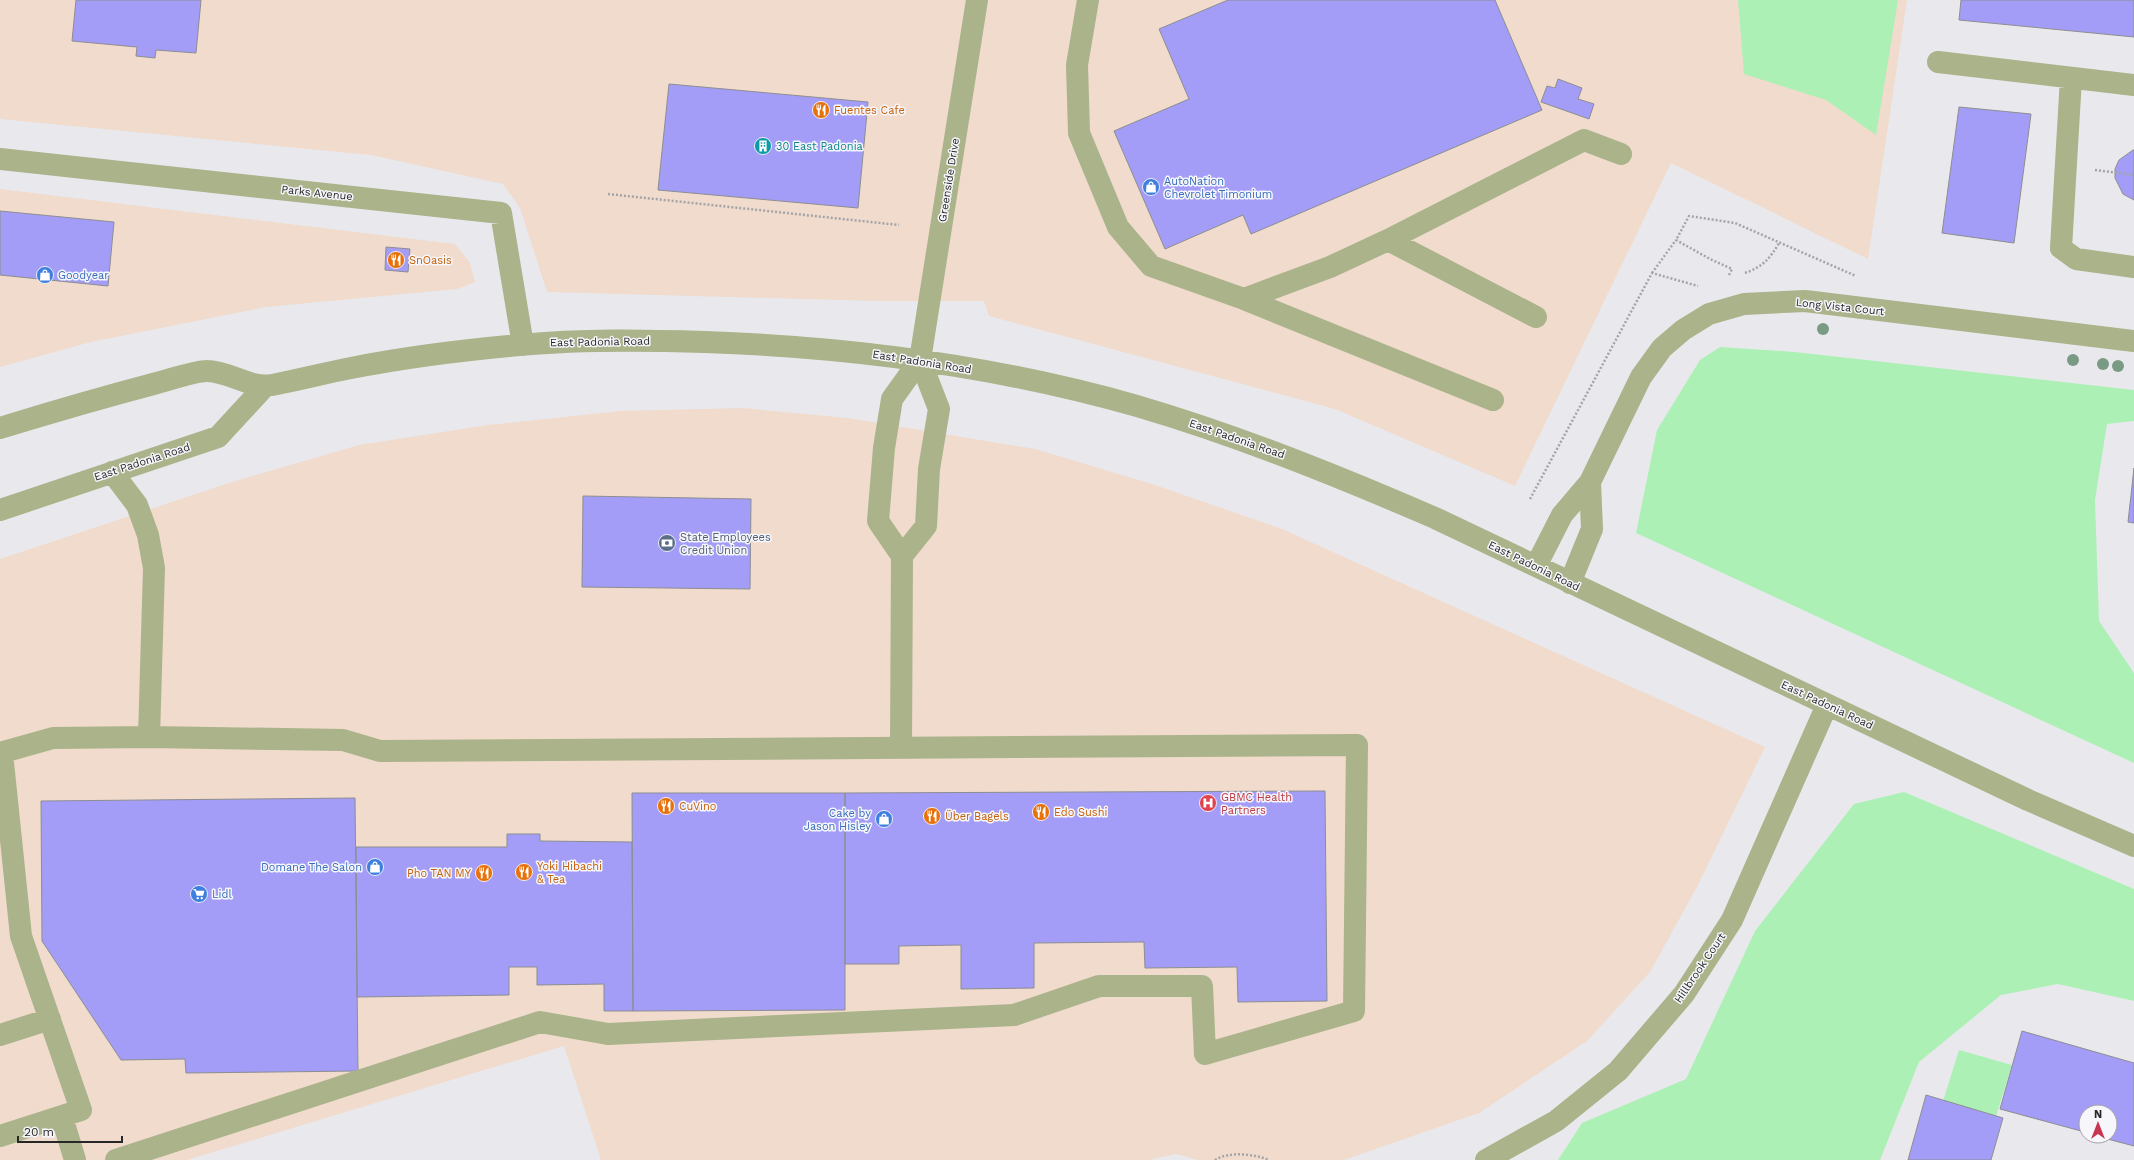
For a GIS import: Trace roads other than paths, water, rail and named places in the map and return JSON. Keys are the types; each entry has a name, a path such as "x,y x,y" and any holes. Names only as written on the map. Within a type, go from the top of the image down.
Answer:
{"street":[{"name":"Greenside Drive","path":"920,360 977,0"},
{"path":"1088,0 1078,65 1079,133 1118,227 1151,266 1244,299 1493,400"},
{"path":"1938,62 2134,85"},
{"path":"2071,78 2061,248 2076,259 2134,267"},
{"path":"1244,299 1330,267 1388,240 1584,140 1621,154"},
{"name":"Parks Avenue","path":"0,159 501,213 523,345"},
{"path":"1388,240 1536,317"},
{"name":"Long Vista Court","path":"1590,482 1641,377 1662,348 1683,330 1709,314 1737,306 1766,303 1805,302 2134,340"},
{"name":"East Padonia Road","path":"0,428 83,402 207,371 265,386 355,367 442,354 523,345 634,341 759,344 920,360 1046,384 1136,406 1225,434 1358,484 1435,518 2028,800 2134,846"},
{"path":"902,748 902,556 878,521 884,448 892,399 920,360"},
{"path":"902,556 926,526 929,469 939,409 920,360"},
{"name":"East Padonia Road","path":"0,510 218,437 265,386"},
{"path":"112,472 137,506 148,535 154,568 149,737"},
{"path":"1536,566 1562,515 1590,482"},
{"path":"1570,583 1592,529 1590,482"},
{"name":"Hillbrook Court","path":"1486,1160 1556,1121 1618,1071 1684,994 1732,920 1827,705"},
{"path":"0,1136 81,1110 21,936 1,753 53,738 149,737 343,740 380,751 1357,745 1354,1011 1205,1054 1202,986 1099,986 1014,1014 608,1034 540,1022 116,1160"},
{"path":"0,1035 50,1019"},
{"path":"62,1117 75,1160"}],"place":[{"name":"Fuentes Cafe","path":"821,110"},
{"name":"30 East Padonia","path":"763,146"},
{"name":"AutoNation Chevrolet Timonium","path":"1151,187"},
{"name":"SnOasis","path":"396,260"},
{"name":"Goodyear","path":"45,275"},
{"name":"State Employees Credit Union","path":"667,543"},
{"name":"GBMC Health Partners","path":"1208,803"},
{"name":"CuVino","path":"666,806"},
{"name":"Edo Sushi","path":"1041,812"},
{"name":"Über Bagels","path":"932,816"},
{"name":"Cake by Jason Hisley","path":"884,819"},
{"name":"Domane The Salon","path":"375,867"},
{"name":"Yoki Hibachi & Tea","path":"524,872"},
{"name":"Pho TAN MY","path":"484,873"},
{"name":"Lidl","path":"199,894"}]}
